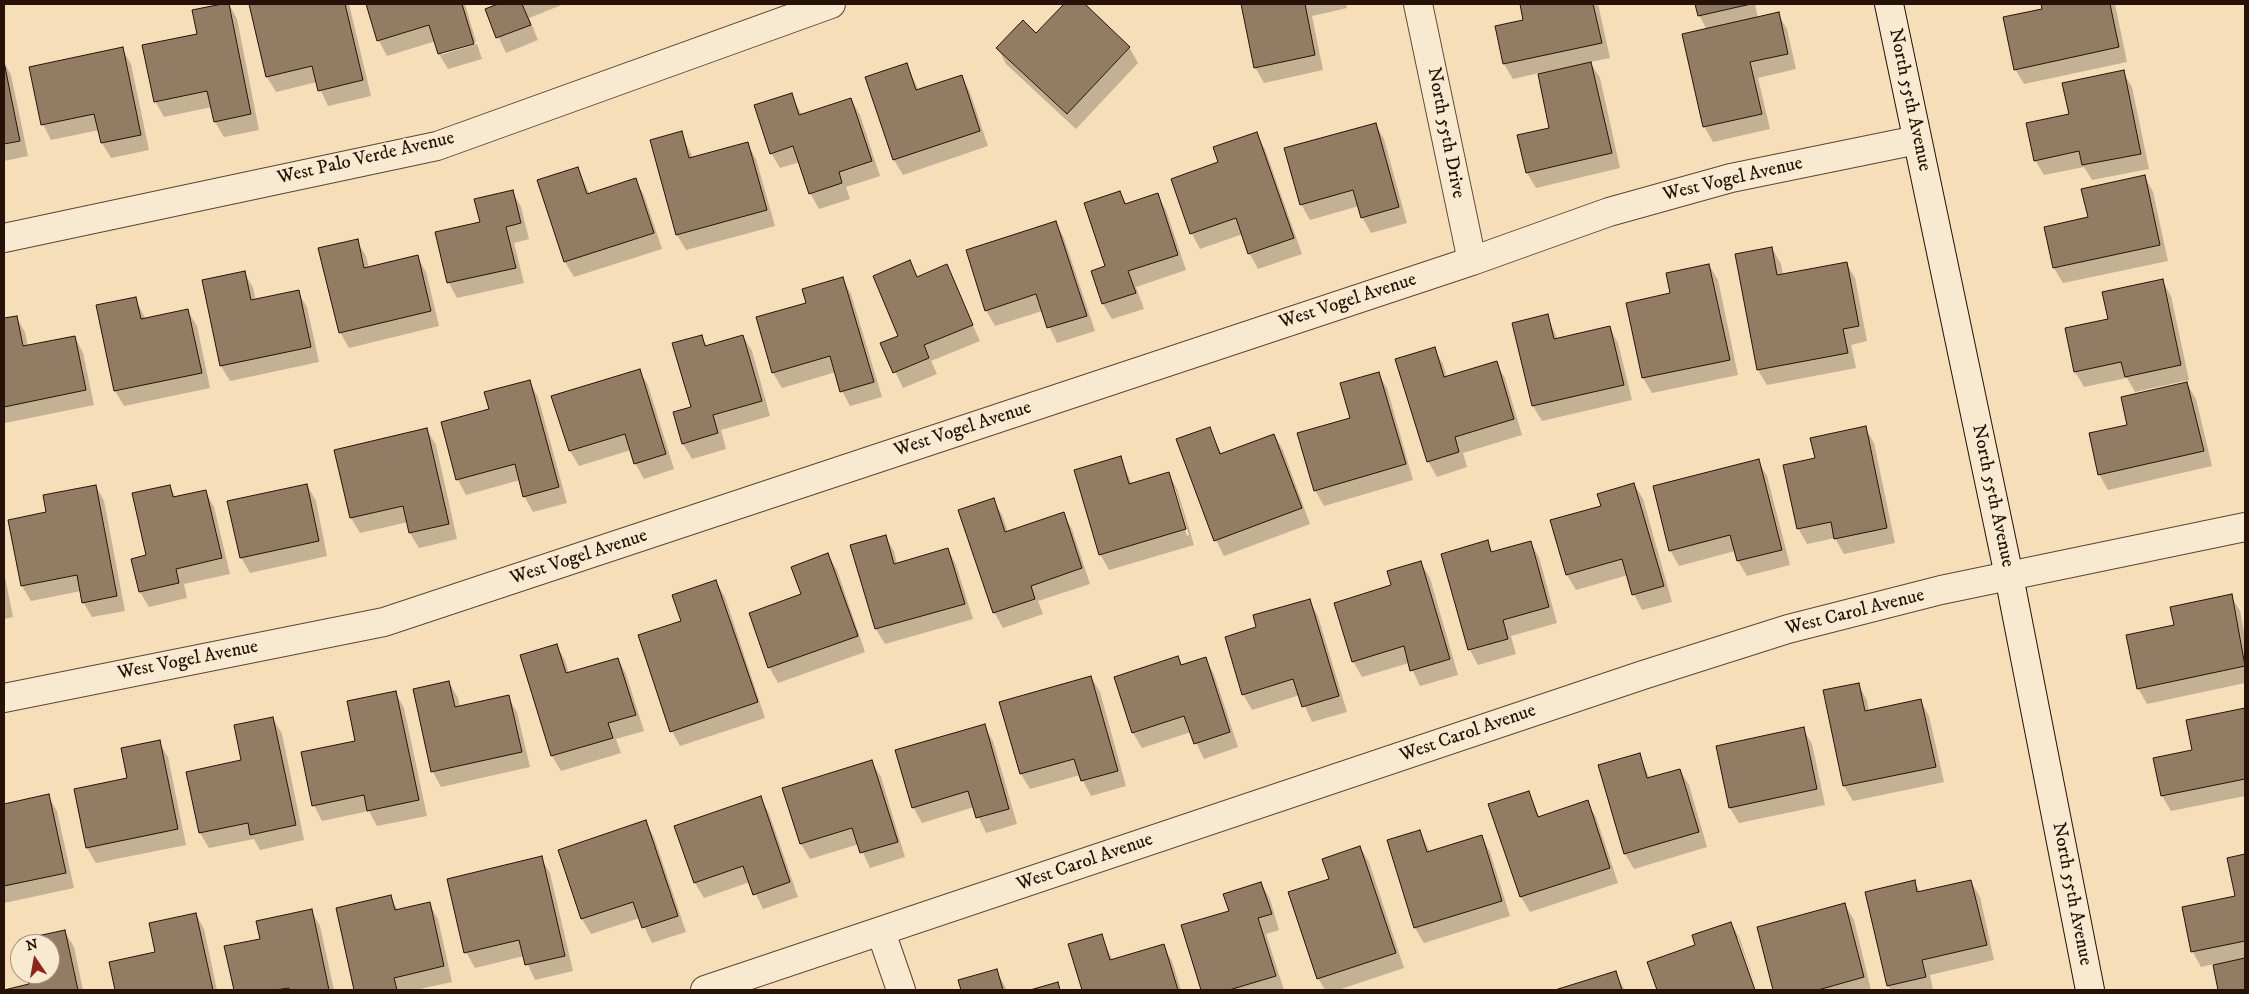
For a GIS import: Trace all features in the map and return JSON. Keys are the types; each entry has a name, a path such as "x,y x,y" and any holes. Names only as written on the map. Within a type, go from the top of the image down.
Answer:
{"street":[{"name":"West Palo Verde Avenue","path":"4,238 436,146 832,4"},
{"name":"North 55th Drive","path":"1418,4 1472,261"},
{"name":"North 55th Avenue","path":"1889,4 2009,576 2090,990"},
{"name":"West Vogel Avenue","path":"4,698 384,622 1472,261 1608,212 1731,178 1917,140"},
{"name":"West Carol Avenue","path":"705,990 1643,675 1788,629 1941,590 2245,527"},
{"path":"881,932 901,990"}],"building":[{"path":"229,4 251,114 214,122 207,91 154,102 142,45 197,34 192,10"},
{"path":"249,4 345,4 363,80 318,91 312,66 266,77"},
{"path":"366,4 462,4 474,44 438,54 429,25 377,41"},
{"path":"498,4 522,4 531,25 496,38 485,9"},
{"path":"1064,4 1085,4 1130,47 1067,114 996,48 1023,20 1036,33"},
{"path":"1241,4 1305,4 1315,55 1254,68"},
{"path":"1520,4 1593,4 1602,43 1503,64 1495,26 1523,20"},
{"path":"1695,4 1751,4 1698,16"},
{"path":"2041,4 2110,4 2119,47 2014,70 2003,17 2042,9"},
{"path":"1779,12 1788,54 1750,62 1762,114 1703,127 1682,34"},
{"path":"123,47 141,135 101,143 94,114 41,125 29,67"},
{"path":"4,62 20,141 4,144"},
{"path":"1591,62 1612,153 1526,173 1517,135 1549,128 1538,74"},
{"path":"907,63 916,90 962,75 980,131 893,160 865,77"},
{"path":"2124,70 2141,154 2082,165 2079,151 2034,161 2026,123 2069,114 2062,83"},
{"path":"792,93 799,115 851,98 872,161 839,172 842,183 809,194 793,146 770,154 754,105"},
{"path":"1376,123 1399,207 1361,218 1353,190 1300,205 1284,148"},
{"path":"682,131 689,158 748,142 767,210 676,235 650,140"},
{"path":"1257,132 1294,238 1248,254 1236,218 1190,234 1171,179 1218,162 1213,147"},
{"path":"578,167 587,194 636,178 654,233 564,262 537,180"},
{"path":"2145,175 2160,245 2053,268 2044,227 2088,217 2081,189"},
{"path":"513,190 521,223 506,227 516,268 447,283 435,232 480,222 474,199"},
{"path":"1120,191 1125,204 1158,193 1178,255 1128,271 1136,293 1102,304 1091,271 1105,266 1084,203"},
{"path":"1056,221 1087,316 1047,328 1036,294 985,311 966,250"},
{"path":"358,239 364,268 418,255 431,311 339,333 318,248"},
{"path":"1772,247 1777,275 1847,262 1859,326 1843,329 1848,353 1757,370 1735,254"},
{"path":"910,260 917,277 947,264 973,325 924,345 929,358 893,373 880,343 898,336 873,276"},
{"path":"1709,264 1730,360 1642,378 1626,303 1670,293 1666,273"},
{"path":"245,271 251,300 299,290 311,347 220,366 202,280"},
{"path":"843,277 874,382 840,392 830,356 772,373 756,317 806,303 802,289"},
{"path":"2163,279 2181,365 2125,377 2121,362 2074,372 2065,328 2108,319 2102,292"},
{"path":"136,297 141,319 188,309 202,373 114,391 96,305"},
{"path":"1548,314 1554,339 1610,326 1624,385 1532,406 1512,323"},
{"path":"17,316 23,346 75,336 86,390 4,407 4,318"},
{"path":"702,335 705,346 743,335 762,401 713,415 718,433 682,444 673,412 691,407 672,343"},
{"path":"1435,347 1444,377 1497,361 1514,419 1455,437 1459,452 1427,462 1395,359"},
{"path":"640,369 666,454 634,464 625,434 569,451 551,396"},
{"path":"1379,372 1406,464 1314,491 1297,433 1350,418 1340,383"},
{"path":"530,380 559,487 523,497 515,464 456,480 441,422 489,409 484,392"},
{"path":"2187,382 2204,451 2098,475 2089,433 2127,425 2121,397"},
{"path":"1866,426 1887,528 1834,539 1831,522 1797,529 1783,465 1815,458 1810,438"},
{"path":"1210,427 1220,454 1274,434 1302,508 1214,541 1176,439"},
{"path":"427,428 449,524 409,533 403,506 350,518 334,450"},
{"path":"1121,456 1129,484 1169,472 1186,529 1099,555 1074,470"},
{"path":"1759,459 1782,550 1737,561 1730,535 1669,551 1653,486"},
{"path":"1634,483 1664,586 1632,595 1622,559 1566,575 1550,520 1601,506 1597,494"},
{"path":"307,484 319,541 240,558 227,501"},
{"path":"96,485 117,596 82,603 77,575 21,586 8,520 46,512 43,495"},
{"path":"170,485 173,497 206,490 222,558 176,569 179,583 139,592 131,559 146,555 132,493"},
{"path":"994,498 1005,532 1064,512 1082,568 1031,586 1035,599 993,613 958,510"},
{"path":"886,535 894,564 948,548 965,604 875,629 850,545"},
{"path":"1488,540 1491,552 1531,541 1549,607 1503,620 1508,639 1468,650 1441,554"},
{"path":"828,553 858,636 768,668 749,613 801,594 791,567"},
{"path":"1421,561 1450,659 1410,671 1404,646 1352,662 1334,603 1391,585 1387,571"},
{"path":"716,580 758,702 670,732 638,635 681,621 672,595"},
{"path":"2232,594 2245,666 2137,689 2126,635 2174,625 2170,607"},
{"path":"1310,599 1339,696 1302,707 1293,679 1242,695 1225,637 1256,627 1253,615"},
{"path":"557,644 566,673 618,658 636,715 608,723 613,738 551,756 520,655"},
{"path":"1178,656 1181,665 1206,657 1230,732 1194,744 1184,716 1132,733 1114,677"},
{"path":"1091,676 1118,771 1081,781 1074,759 1020,774 999,702"},
{"path":"449,681 455,707 509,695 522,752 431,772 413,689"},
{"path":"1859,683 1865,711 1921,699 1936,767 1843,786 1823,690"},
{"path":"396,691 419,800 367,811 364,795 312,806 301,752 355,741 347,701"},
{"path":"2245,708 2245,779 2161,796 2153,758 2192,750 2186,720"},
{"path":"273,717 296,825 250,835 248,823 199,833 186,772 241,760 234,725"},
{"path":"985,724 1009,809 976,818 968,791 912,808 895,750"},
{"path":"1804,727 1817,789 1729,808 1716,746"},
{"path":"160,740 178,829 86,848 74,789 127,778 121,748"},
{"path":"1640,753 1647,778 1680,769 1699,832 1624,854 1598,765"},
{"path":"872,760 898,842 860,853 852,828 800,844 782,788"},
{"path":"1529,791 1538,817 1588,800 1610,868 1520,897 1488,804"},
{"path":"49,794 66,873 4,886 4,804"},
{"path":"761,796 790,882 753,895 743,866 694,883 674,826"},
{"path":"646,820 678,916 642,928 633,902 581,919 558,850"},
{"path":"1420,830 1427,852 1482,835 1502,901 1414,928 1387,840"},
{"path":"1360,846 1396,953 1317,979 1288,892 1329,879 1322,859"},
{"path":"2245,854 2245,941 2191,952 2182,907 2235,896 2227,858"},
{"path":"542,856 565,956 525,965 519,940 464,953 447,879"},
{"path":"1915,880 1917,892 1971,880 1987,945 1922,960 1926,977 1887,986 1865,892"},
{"path":"1261,882 1272,914 1258,918 1276,976 1229,990 1201,990 1181,925 1229,911 1223,894"},
{"path":"391,895 395,910 430,902 444,966 394,978 397,990 354,990 336,908"},
{"path":"1845,903 1864,977 1818,990 1773,990 1757,927"},
{"path":"312,909 329,990 289,990 289,988 276,990 234,990 224,946 260,939 256,921"},
{"path":"196,913 213,990 115,990 109,962 155,952 149,923"},
{"path":"1731,922 1755,990 1657,990 1647,962 1695,945 1692,935"},
{"path":"65,930 78,990 4,990 29,984 60,984 60,934 47,934"},
{"path":"1102,934 1110,960 1164,944 1178,990 1082,990 1068,944"},
{"path":"2245,958 2245,990 2218,990 2213,965"},
{"path":"997,969 1003,990 961,990 958,980"},
{"path":"1616,971 1622,990 1555,990"},
{"path":"1058,982 1060,990 1030,990"}]}
